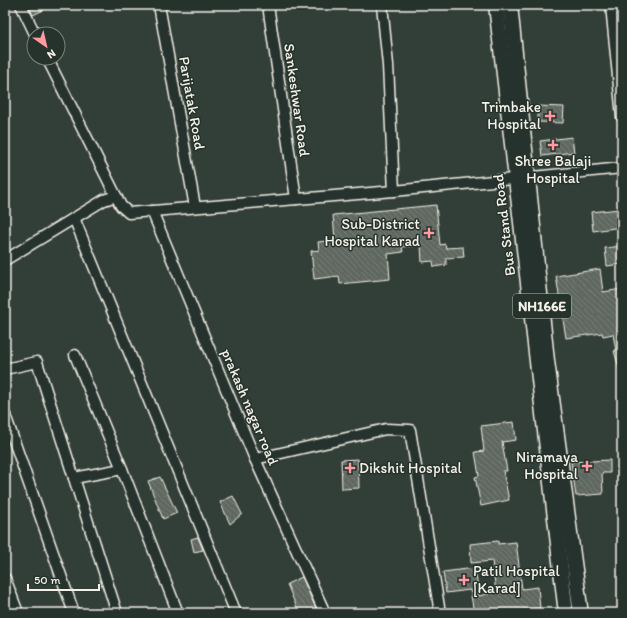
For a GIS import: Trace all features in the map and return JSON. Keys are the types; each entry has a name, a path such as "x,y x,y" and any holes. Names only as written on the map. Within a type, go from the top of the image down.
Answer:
{"highway":[{"name":"Bus Stand Road","path":"496,5 503,66 528,177 550,475 562,609"},
{"name":"NH166E","path":"510,5 547,361 582,610"},
{"name":"NH166E","path":"562,609 572,604 582,610"}],"street":[{"path":"21,5 31,26"},
{"name":"Parijatak Road","path":"159,5 195,207"},
{"name":"Sankeshwar Road","path":"268,5 296,199"},
{"path":"382,5 388,65 394,191"},
{"path":"613,5 622,11"},
{"path":"613,5 622,117"},
{"path":"51,66 121,206 129,213 394,191 622,168"},
{"path":"5,260 104,200 116,196"},
{"name":"prakash nagar road","path":"152,211 255,459 325,613"},
{"path":"74,218 236,613"},
{"path":"75,355 122,469 178,613"},
{"path":"5,369 37,362 117,613"},
{"path":"5,415 74,613"},
{"path":"255,459 386,429 410,430 440,613"},
{"path":"74,478 122,469"},
{"path":"5,578 18,613"}],"building":[{"path":"28,5 54,5 33,15"},
{"path":"538,106 564,107 563,123 538,122"},
{"path":"572,137 574,152 542,156 540,141"},
{"path":"436,205 440,245 445,244 446,248 463,247 464,257 446,258 446,265 434,267 433,261 422,262 421,245 402,247 403,252 388,254 390,279 340,284 339,276 314,279 311,251 319,250 318,242 335,240 333,215"},
{"path":"620,209 622,227 593,231 591,212"},
{"path":"622,246 622,264 607,266 605,248"},
{"path":"600,269 603,292 622,289 622,371 620,371 614,351 616,351 613,334 603,336 602,333 566,338 556,276"},
{"path":"514,422 516,440 502,442 507,471 503,471 509,500 481,506 475,477 479,476 475,452 484,451 481,426"},
{"path":"358,459 359,488 342,489 341,460"},
{"path":"610,460 610,473 602,473 603,494 576,496 571,462"},
{"path":"160,477 177,513 163,519 148,481"},
{"path":"233,496 242,514 230,524 220,502"},
{"path":"198,537 203,550 194,552 191,539"},
{"path":"498,541 498,544 516,542 522,589 538,587 540,608 498,613 474,613 470,590 446,593 443,572 475,568 479,596 496,592 492,561 471,563 470,544"},
{"path":"302,577 318,613 299,613 287,584"}],"place":[{"name":"Trimbake Hospital","path":"550,116"},
{"name":"Shree Balaji Hospital","path":"553,145"},
{"name":"Sub-District Hospital Karad","path":"429,233"},
{"name":"Niramaya Hospital","path":"587,466"},
{"name":"Dikshit Hospital","path":"350,468"},
{"name":"Patil Hospital [Karad]","path":"464,580"}]}
